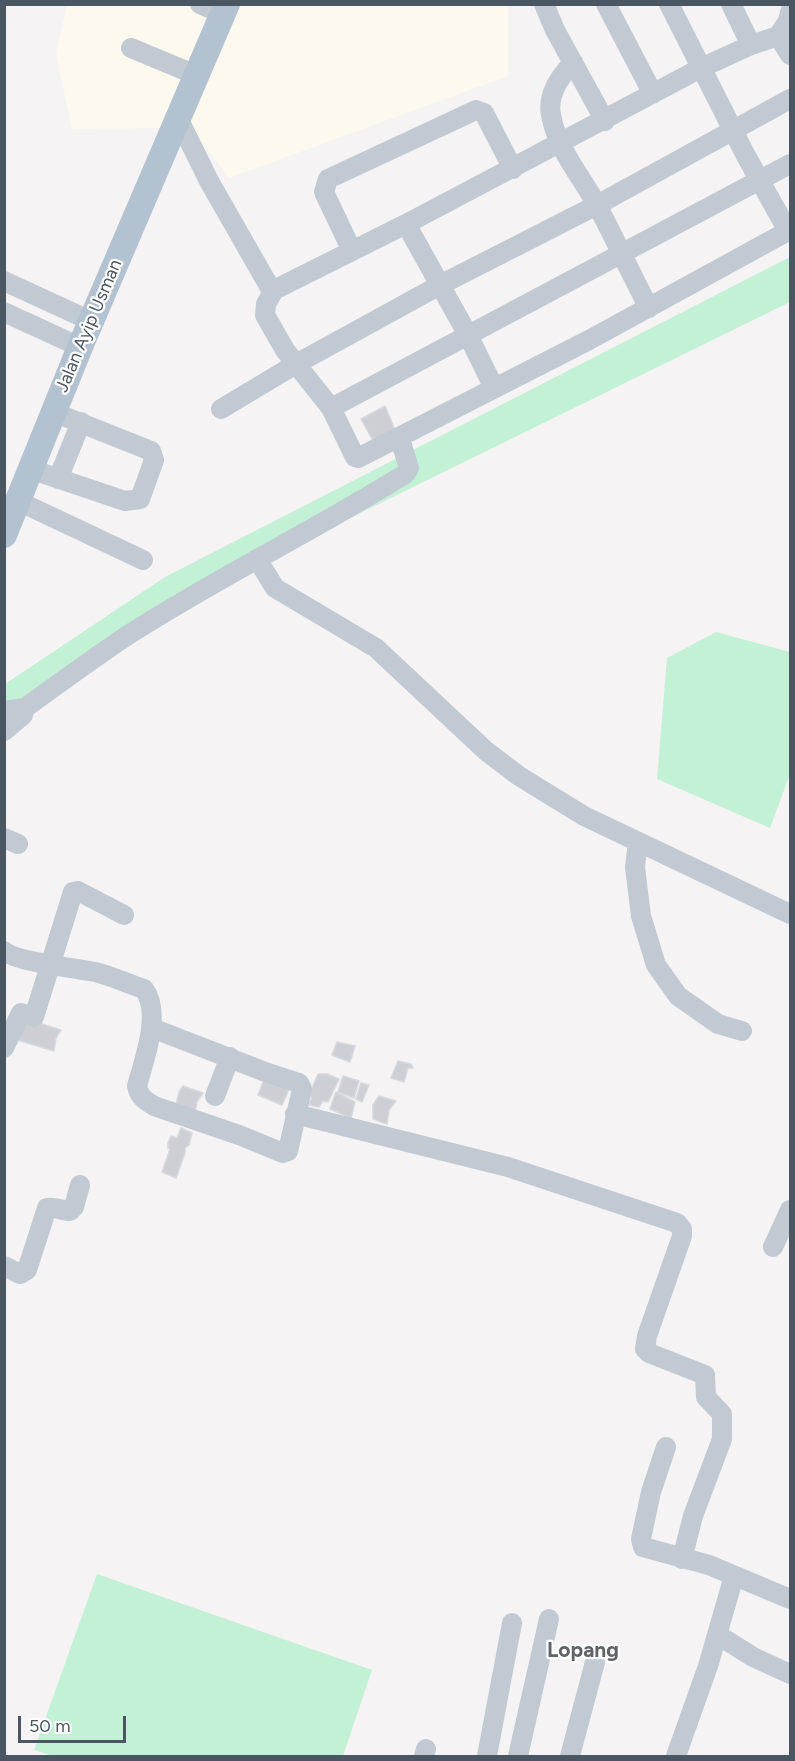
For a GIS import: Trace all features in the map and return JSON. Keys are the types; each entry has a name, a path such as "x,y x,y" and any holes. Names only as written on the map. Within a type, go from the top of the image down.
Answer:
{"main road":[{"name":"Jalan Ayip Usman","path":"4,535 80,347 196,75 217,8"}],"street":[{"path":"544,4 555,30 605,121"},
{"path":"606,4 652,94"},
{"path":"669,4 701,68 733,130 789,230 649,308 400,439 358,458 355,457 331,408 285,350 265,315 266,304 274,290 513,169 701,68 751,45 778,36 788,21 790,12"},
{"path":"731,4 751,45"},
{"path":"778,36 790,55"},
{"path":"131,48 196,75"},
{"path":"573,62 557,80 552,98 551,114 560,144 597,205 649,308"},
{"path":"221,410 296,364 440,285 597,205 790,99"},
{"path":"352,251 324,192 328,179 476,110 483,113 513,169"},
{"path":"178,118 209,181 269,286 274,290"},
{"path":"331,408 790,164"},
{"path":"406,224 468,335 494,388"},
{"path":"4,281 91,321"},
{"path":"4,312 80,347"},
{"path":"30,469 125,501 140,499 154,460 152,451 53,412"},
{"path":"58,478 81,422"},
{"path":"4,711 25,708 126,636 405,474 409,468 400,439"},
{"path":"18,501 143,560"},
{"path":"257,559 275,588 376,648 502,765 584,816 790,914"},
{"path":"4,731 23,715 25,708"},
{"path":"638,842 634,867 641,916 656,965 678,996 718,1023 742,1031"},
{"path":"4,1048 21,1013 34,1017 73,891 78,891 124,915"},
{"path":"4,951 24,959 97,973 144,989 150,999 152,1028 137,1086 138,1093 143,1099 154,1106 283,1153 288,1151 302,1089 300,1083 152,1028"},
{"path":"214,1096 230,1058"},
{"path":"296,1114 508,1167 677,1223 682,1228 682,1236 647,1336 645,1349 649,1353 705,1375 706,1397 722,1414 723,1425 722,1439 693,1516 682,1559"},
{"path":"4,1266 20,1274 27,1270 47,1208 70,1211 74,1207 81,1185"},
{"path":"773,1247 790,1210"},
{"path":"666,1447 651,1492 641,1539 643,1547 709,1565 790,1599"},
{"path":"676,1756 718,1635 734,1576"},
{"path":"518,1756 549,1619"},
{"path":"487,1756 512,1623"},
{"path":"718,1635 753,1657 790,1674"},
{"path":"570,1756 595,1662"}],"shaded area":[{"path":"67,5 508,5 508,76 229,178 191,128 72,129 56,54"}],"green space":[{"path":"790,257 790,302 189,597 5,722 5,684 165,577"},
{"path":"716,632 790,652 790,774 770,828 657,779 667,658"},
{"path":"97,1574 372,1670 343,1756 53,1756 34,1750"}],"building":[{"path":"385,406 395,430 385,436 372,439 361,419"},
{"path":"20,1017 61,1030 56,1038 54,1051 14,1039"},
{"path":"337,1042 355,1046 350,1062 332,1055"},
{"path":"398,1061 411,1064 413,1068 408,1068 404,1082 391,1078"},
{"path":"318,1074 327,1074 339,1079 328,1102 323,1101 319,1107 309,1105 312,1097 309,1095"},
{"path":"266,1075 291,1085 282,1105 258,1095"},
{"path":"343,1076 359,1081 354,1098 338,1092"},
{"path":"361,1083 369,1085 362,1102 356,1099"},
{"path":"183,1086 203,1093 197,1102 195,1114 176,1105"},
{"path":"336,1092 355,1102 351,1118 330,1109"},
{"path":"379,1096 396,1101 389,1110 387,1124 373,1119 373,1105"},
{"path":"181,1128 192,1133 176,1178 162,1172 170,1149 168,1143 171,1136 177,1138"}],"district":[{"name":"Lopang","path":"583,1651"}]}
